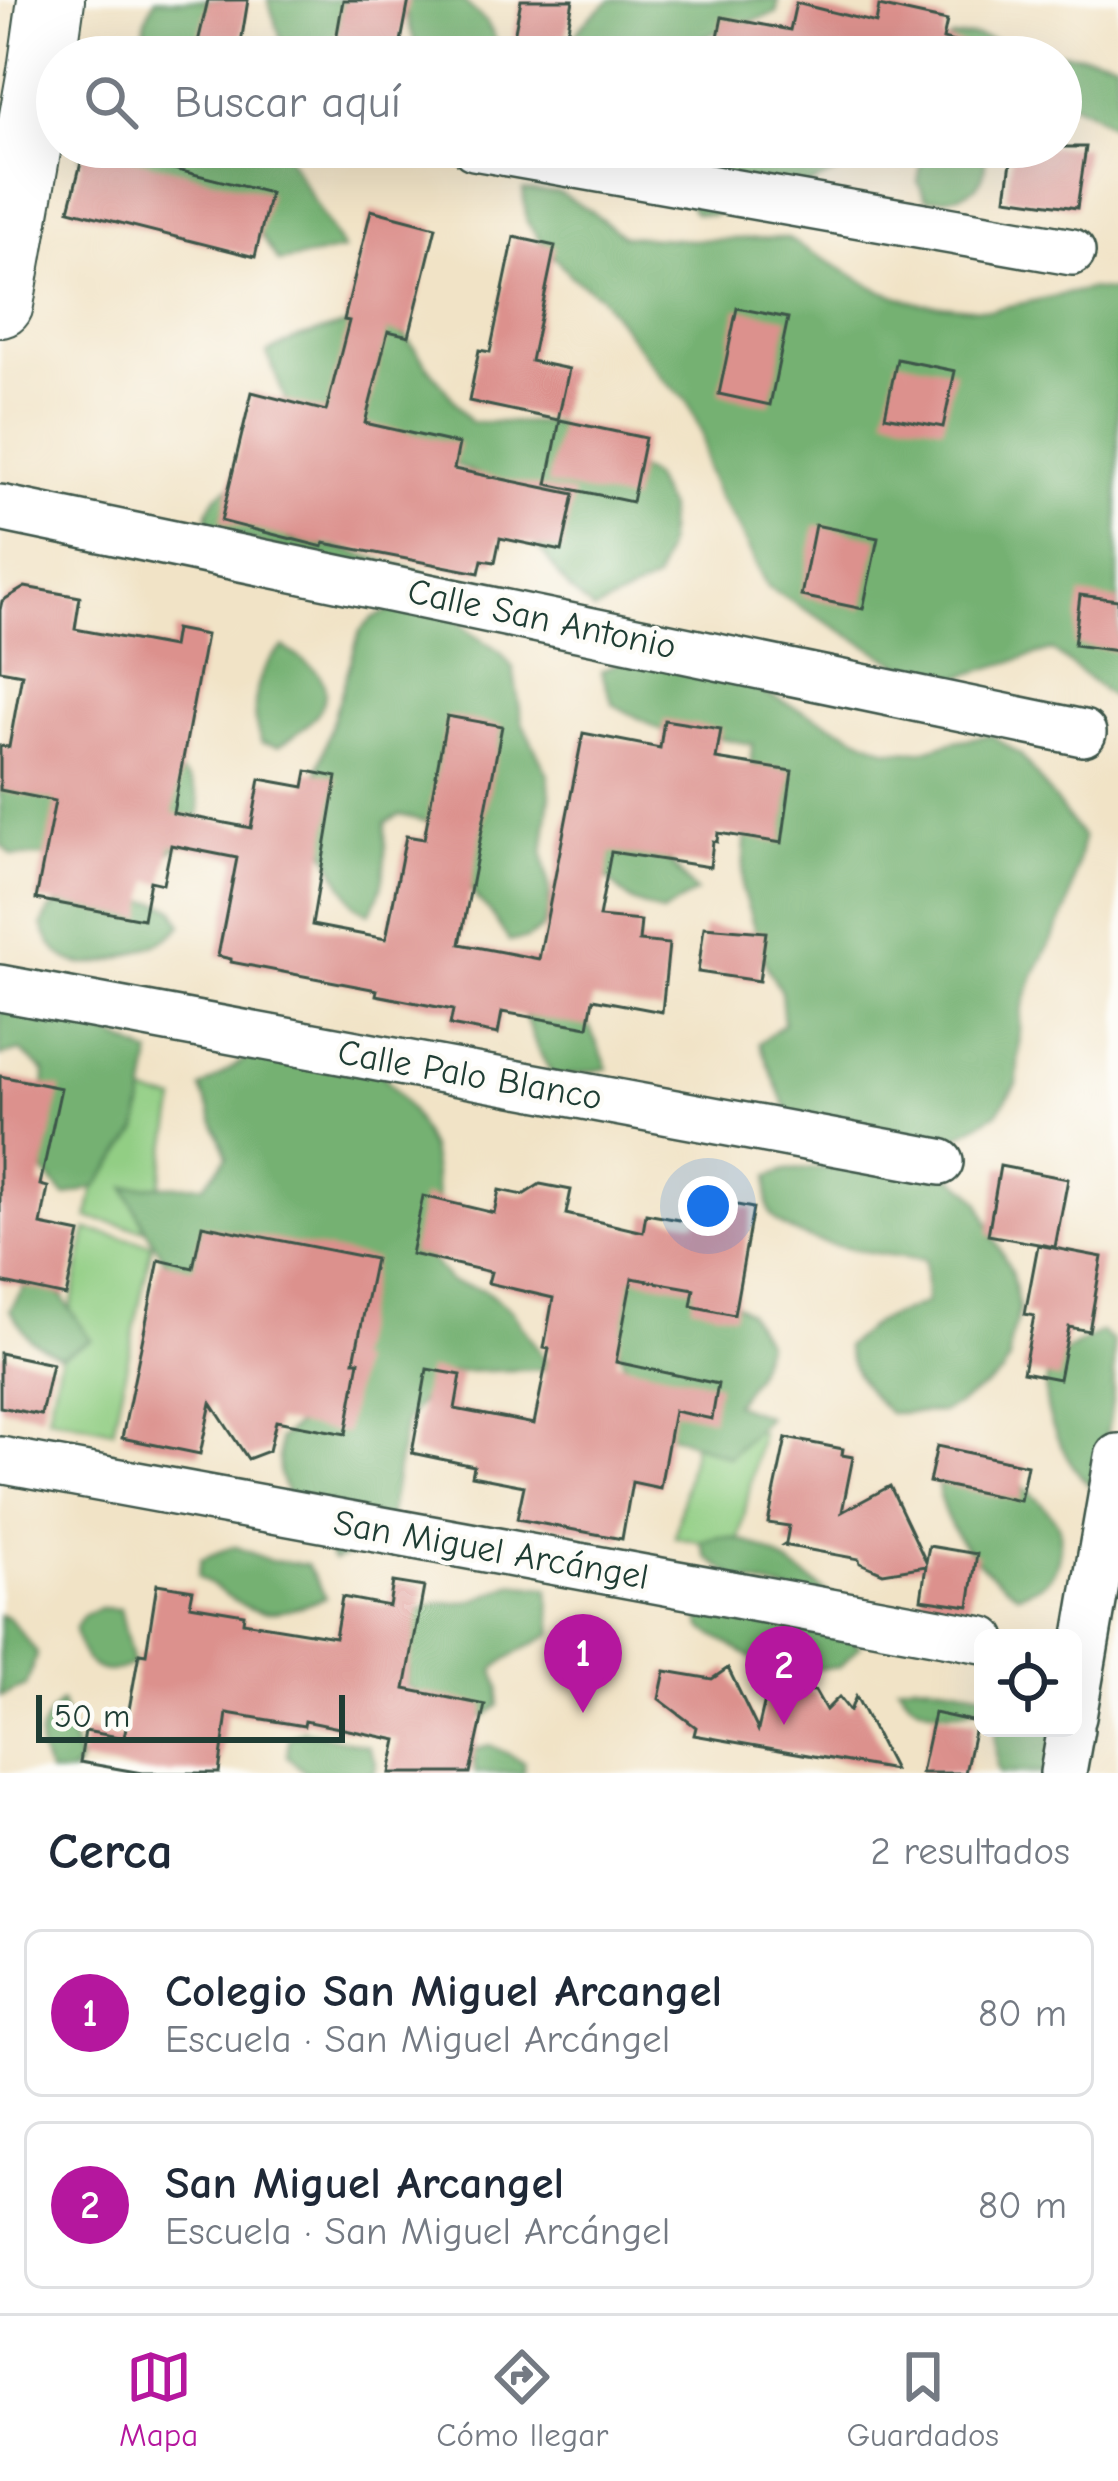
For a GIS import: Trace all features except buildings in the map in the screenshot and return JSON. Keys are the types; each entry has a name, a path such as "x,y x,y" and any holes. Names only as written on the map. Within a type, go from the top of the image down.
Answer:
{"main road":[{"path":"50,36 51,0"},
{"path":"0,304 36,134"}],"street":[{"path":"594,168 1072,252"},
{"name":"Calle San Antonio","path":"0,508 1083,733"},
{"name":"Calle Palo Blanco","path":"0,988 940,1162"},
{"path":"1082,1651 1105,1614 1118,1456"},
{"name":"San Miguel Arcángel","path":"0,1460 974,1638"},
{"path":"1064,1773 1070,1737"}],"green space":[{"path":"155,0 231,0 231,36 144,36 145,20"},
{"path":"268,0 350,0 342,36 280,36"},
{"path":"402,0 462,0 494,36 413,36"},
{"path":"611,0 778,0 777,13 706,36 575,36"},
{"path":"1082,55 1116,61 1118,129 1082,108"},
{"path":"87,168 294,168 343,250 279,262 260,234 99,187"},
{"path":"836,168 836,173 804,187 712,215 695,213 667,169"},
{"path":"920,168 984,168 972,189 952,197 926,199 918,182"},
{"path":"523,190 559,193 623,236 786,238 879,290 918,303 991,310 1089,289 1118,292 1118,702 1052,650 955,678 919,676 767,587 718,497 706,467 702,434 687,401 662,378 600,296 571,276 547,249 527,222"},
{"path":"370,318 402,332 470,422 556,423 652,477 668,509 667,544 656,580 594,611 569,589 491,481 457,465 307,454 267,353 298,338"},
{"path":"245,477 311,511 289,540 423,572 414,587 207,528 212,502"},
{"path":"432,592 513,668 522,722 548,775 543,853 549,910 542,928 527,939 509,941 477,899 433,823 400,815 385,823 382,881 369,913 355,905 313,824 312,789 360,631 373,618"},
{"path":"284,647 310,665 325,689 314,718 279,746 262,743 255,705 266,666"},
{"path":"631,657 700,663 887,750 922,751 991,735 1021,755 1083,838 1067,910 1021,1012 1017,1083 997,1113 940,1147 835,1156 787,1109 759,1043 784,1024 781,992 765,963 742,889 752,744 718,738 679,740 613,704 601,671"},
{"path":"0,757 169,765 194,788 199,814 187,838 160,857 13,856 0,844"},
{"path":"623,809 696,892 662,913 630,900 604,876 598,826"},
{"path":"65,899 157,902 174,909 182,925 166,939 134,953 79,964 58,953 42,925 50,910"},
{"path":"0,986 151,1055 138,1131 96,1187 65,1196 43,1171 45,1072 21,1051 0,1056"},
{"path":"524,1014 588,1024 608,1068 554,1078"},
{"path":"261,1049 367,1054 412,1112 430,1148 441,1220 429,1256 450,1282 484,1290 512,1311 551,1369 452,1372 427,1393 405,1422 388,1524 368,1551 334,1560 292,1506 279,1474 279,1439 304,1419 181,1282 125,1187 204,1185 227,1157 201,1088"},
{"path":"113,1088 176,1101 151,1231 88,1218"},
{"path":"845,1167 954,1178 980,1203 1011,1270 1019,1310 1009,1360 1001,1375 942,1412 889,1413 862,1382 846,1346 874,1323 926,1303 925,1260 819,1241 781,1225 769,1210 769,1176 786,1170"},
{"path":"87,1230 152,1244 113,1430 48,1416"},
{"path":"624,1268 689,1272 748,1312 766,1342 754,1376 734,1404 768,1417 729,1457 661,1431 640,1400 613,1336"},
{"path":"27,1283 60,1294 91,1340 60,1356 30,1339 10,1310"},
{"path":"1101,1332 1113,1342 1113,1399 1092,1488 1060,1444 1046,1388 1049,1371 1059,1357"},
{"path":"699,1419 761,1432 737,1550 675,1537"},
{"path":"986,1457 1039,1502 1060,1531 1052,1574 1018,1594 963,1544 940,1494 938,1476"},
{"path":"718,1537 769,1552 846,1607 736,1578 707,1558 701,1542"},
{"path":"234,1546 268,1560 306,1564 326,1597 271,1612 232,1599 198,1576 201,1559"},
{"path":"513,1584 548,1588 553,1633 494,1670 498,1706 484,1717 432,1706 406,1684 415,1613 434,1604 476,1599"},
{"path":"732,1602 846,1635 860,1646 839,1667 768,1668 702,1628 698,1612"},
{"path":"100,1608 120,1609 133,1664 110,1671 87,1660 75,1629 84,1615"},
{"path":"0,1615 9,1618 37,1653 26,1686 0,1696"},
{"path":"915,1682 974,1691 974,1707 938,1711 911,1701 898,1685"},
{"path":"61,1702 80,1763 72,1773 49,1773 40,1735"},
{"path":"303,1730 368,1746 376,1762 375,1773 306,1773 287,1756 289,1738"},
{"path":"995,1737 1055,1737 1054,1773 1000,1773"},
{"path":"490,1745 524,1762 524,1773 475,1773 474,1749"}],"place":[{"name":"Colegio San Miguel Arcangel","path":"583,1713"},
{"name":"San Miguel Arcangel","path":"784,1725"}]}
